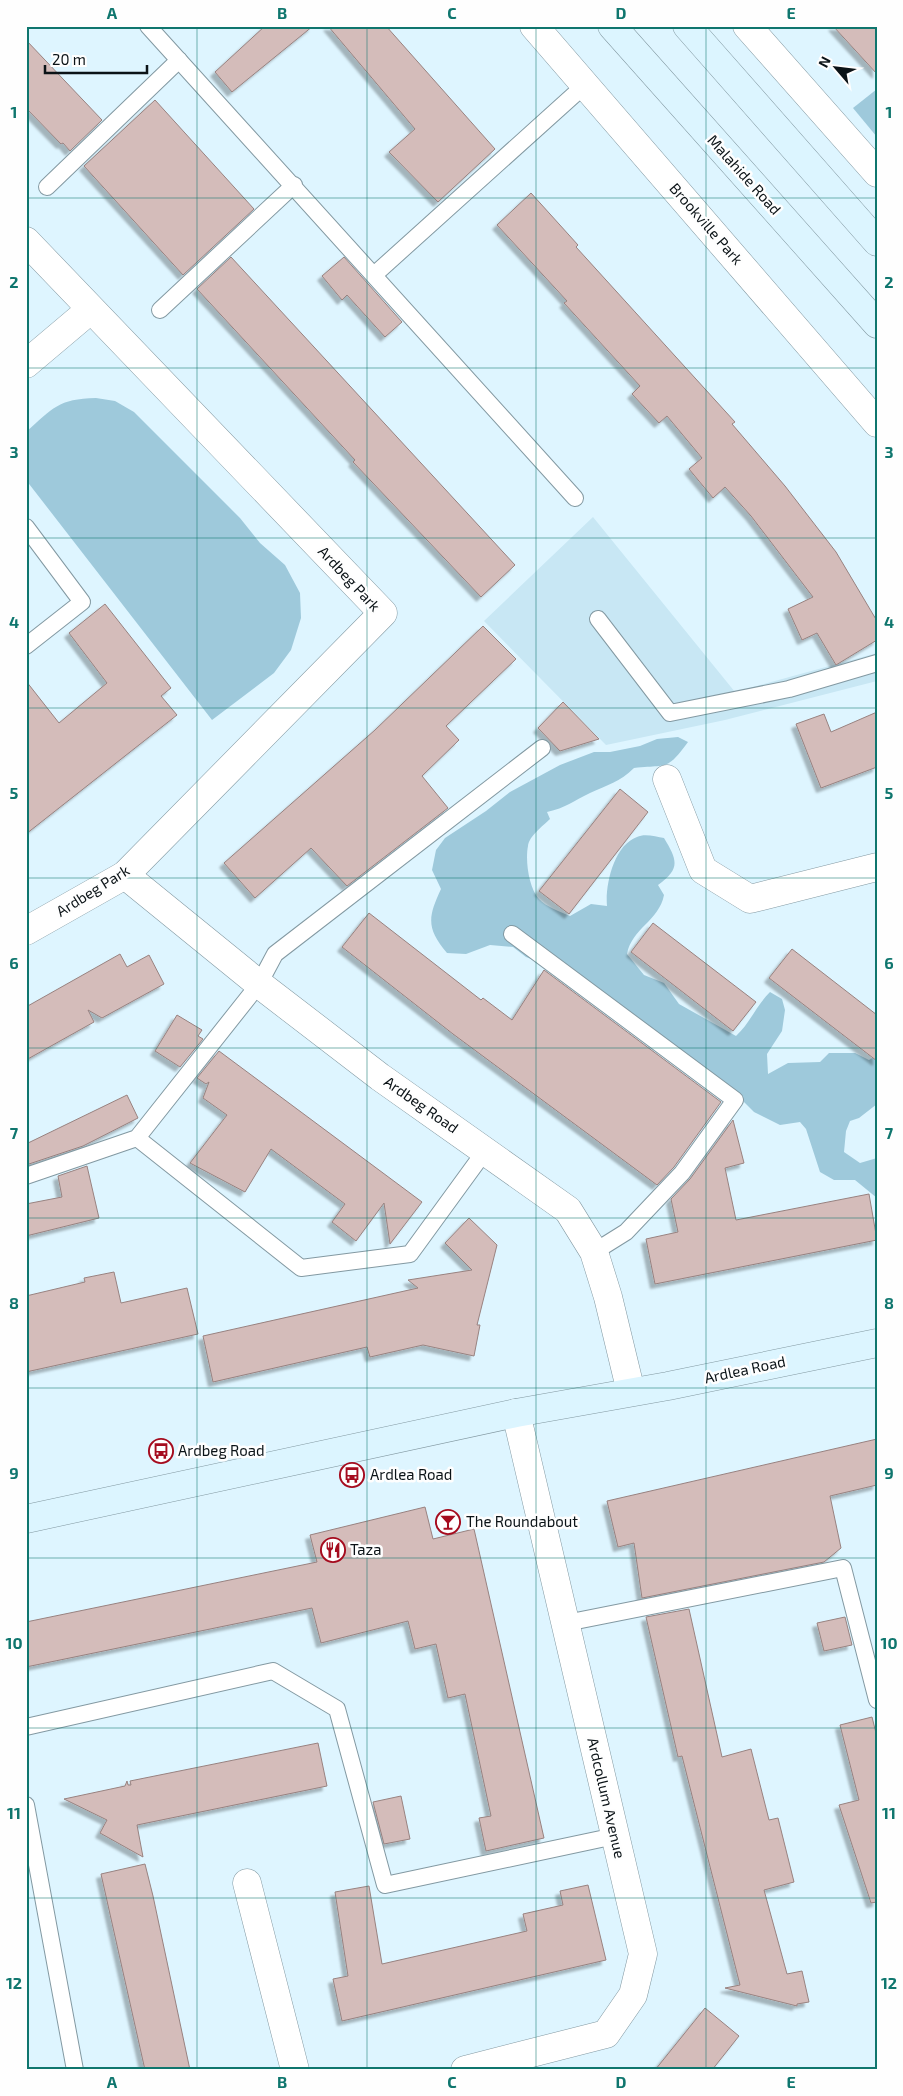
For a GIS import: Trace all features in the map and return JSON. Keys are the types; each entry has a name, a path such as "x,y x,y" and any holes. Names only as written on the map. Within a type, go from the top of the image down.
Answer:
{"street":[{"name":"Brookville Park","path":"534,26 877,423"},
{"name":"Malahide Road","path":"612,26 877,324"},
{"path":"687,26 877,242"},
{"path":"747,26 877,173"},
{"name":"Ardbeg Park","path":"26,241 90,310 383,613 125,875 26,931"},
{"path":"26,364 90,310"},
{"path":"667,779 703,870 750,899 874,874"},
{"name":"Ardbeg Road","path":"125,875 259,984 380,1077 568,1210 594,1252 608,1297 630,1392"},
{"name":"Ardlea Road","path":"26,1519 516,1413 877,1343"},
{"name":"Ardcollum Avenue","path":"465,2070 606,2034 633,1994 643,1954 516,1413"},
{"path":"247,1883 295,2070"}],"lane":[{"path":"148,26 294,185 575,498"},
{"path":"47,187 179,60"},
{"path":"374,275 586,84"},
{"path":"160,310 294,185"},
{"path":"26,527 82,602 26,646"},
{"path":"598,619 670,713 789,689 877,662"},
{"path":"26,1176 137,1138 259,984 275,954 542,748"},
{"path":"512,934 735,1100 682,1173 626,1232 594,1252"},
{"path":"137,1138 301,1268 410,1254 485,1151"},
{"path":"566,1624 843,1568 877,1700"},
{"path":"26,1727 273,1671 337,1709 385,1885 615,1836"},
{"path":"26,1805 75,2070"}],"shaded area":[{"path":"877,89 877,137 853,108"},
{"path":"96,398 115,401 134,412 240,518 260,543 285,565 300,593 301,618 291,650 274,673 212,720 26,480 26,432 57,406 73,400"},
{"path":"593,517 735,692 877,653 877,681 725,720 606,745 484,621"},
{"path":"678,737 688,742 675,758 665,765 634,768 624,777 613,783 547,812 550,819 534,835 528,846 528,866 533,888 542,902 570,916 591,904 607,906 610,877 622,848 629,841 640,836 647,835 664,838 674,859 673,869 658,885 664,895 657,912 634,937 627,954 644,975 664,983 679,1004 736,1036 770,992 782,999 785,1010 782,1031 767,1054 768,1074 788,1063 820,1062 829,1053 855,1053 869,1060 877,1055 877,1104 859,1118 850,1121 846,1131 844,1152 860,1163 877,1158 877,1198 855,1180 834,1180 820,1172 806,1129 800,1122 780,1125 754,1112 731,1089 590,982 526,957 513,947 490,945 466,954 447,953 435,936 431,922 433,907 441,889 432,870 436,850 445,838 486,811 510,792 560,765 594,752 610,752 640,746 657,739"}],"building":[{"path":"265,26 313,26 232,92 215,72"},
{"path":"328,26 386,26 495,149 438,202 389,152 415,129"},
{"path":"833,26 877,26 877,74"},
{"path":"26,40 102,120 70,151 26,108"},
{"path":"155,100 254,209 183,275 84,166"},
{"path":"531,193 578,245 576,247 735,422 732,424 785,486 836,552 877,621 877,640 836,665 817,633 802,640 788,609 813,597 751,516 725,487 713,498 689,469 702,458 667,416 659,423 632,394 640,386 564,303 567,301 497,225"},
{"path":"231,257 515,565 481,597 353,462 355,460 197,289"},
{"path":"344,257 402,322 385,337 347,295 342,300 322,276"},
{"path":"105,604 171,688 161,696 177,715 26,834 26,681 59,723 107,683 69,633"},
{"path":"483,626 516,659 446,726 459,740 422,776 448,808 347,886 311,848 255,898 224,863 375,730"},
{"path":"563,702 599,739 560,751 538,728"},
{"path":"877,712 877,767 821,788 796,724 824,714 831,732"},
{"path":"620,789 648,812 569,914 539,891"},
{"path":"369,913 481,1000 483,998 512,1020 544,970 721,1102 674,1167 657,1185 453,1034 342,947"},
{"path":"653,923 756,1002 733,1031 631,952"},
{"path":"792,949 877,1015 877,1061 769,978"},
{"path":"120,954 127,967 149,955 164,984 102,1018 88,1010 94,1022 26,1060 26,1007"},
{"path":"177,1015 202,1030 198,1036 203,1039 180,1067 155,1051"},
{"path":"219,1051 422,1202 390,1244 384,1203 356,1241 332,1222 345,1204 271,1149 245,1192 190,1163 227,1115 203,1098 209,1082 206,1084 197,1078"},
{"path":"127,1095 138,1118 83,1146 26,1165 26,1144"},
{"path":"733,1120 744,1163 725,1168 736,1220 869,1194 877,1240 655,1284 646,1239 678,1232 671,1199 690,1179"},
{"path":"87,1166 99,1218 26,1236 26,1204 62,1197 58,1176"},
{"path":"469,1218 497,1245 477,1325 480,1325 474,1356 423,1345 370,1357 367,1347 213,1382 203,1336 418,1288 408,1280 472,1270 445,1243"},
{"path":"114,1272 121,1303 187,1288 198,1334 26,1372 26,1296 85,1282 84,1278"},
{"path":"877,1439 877,1485 830,1496 841,1548 824,1562 642,1598 634,1543 618,1547 607,1501"},
{"path":"425,1507 433,1539 474,1529 544,1838 486,1851 479,1818 491,1816 465,1694 448,1698 436,1644 415,1649 408,1621 321,1643 312,1608 26,1667 26,1622 317,1562 310,1535"},
{"path":"689,1609 722,1757 751,1749 769,1820 778,1818 794,1882 764,1890 787,1974 802,1971 809,2002 797,2004 797,2006 725,1988 740,1985 682,1756 678,1757 646,1617"},
{"path":"845,1617 852,1645 824,1651 817,1623"},
{"path":"872,1717 877,1737 877,1902 871,1903 839,1805 859,1800 840,1725"},
{"path":"318,1743 327,1786 137,1825 143,1857 100,1833 107,1820 64,1799 125,1786 127,1781 128,1785 131,1785 130,1781"},
{"path":"401,1796 410,1839 384,1844 373,1802"},
{"path":"145,1864 190,2070 145,2070 101,1874"},
{"path":"588,1885 606,1960 342,2021 333,1979 348,1976 335,1892 369,1886 382,1964 527,1931 523,1914 563,1905 560,1891"},
{"path":"705,2008 739,2036 712,2070 655,2070"}],"place":[{"name":"Ardbeg Road","path":"161,1451"},
{"name":"Ardlea Road","path":"352,1475"},
{"name":"The Roundabout","path":"448,1522"},
{"name":"Taza","path":"333,1550"}]}
